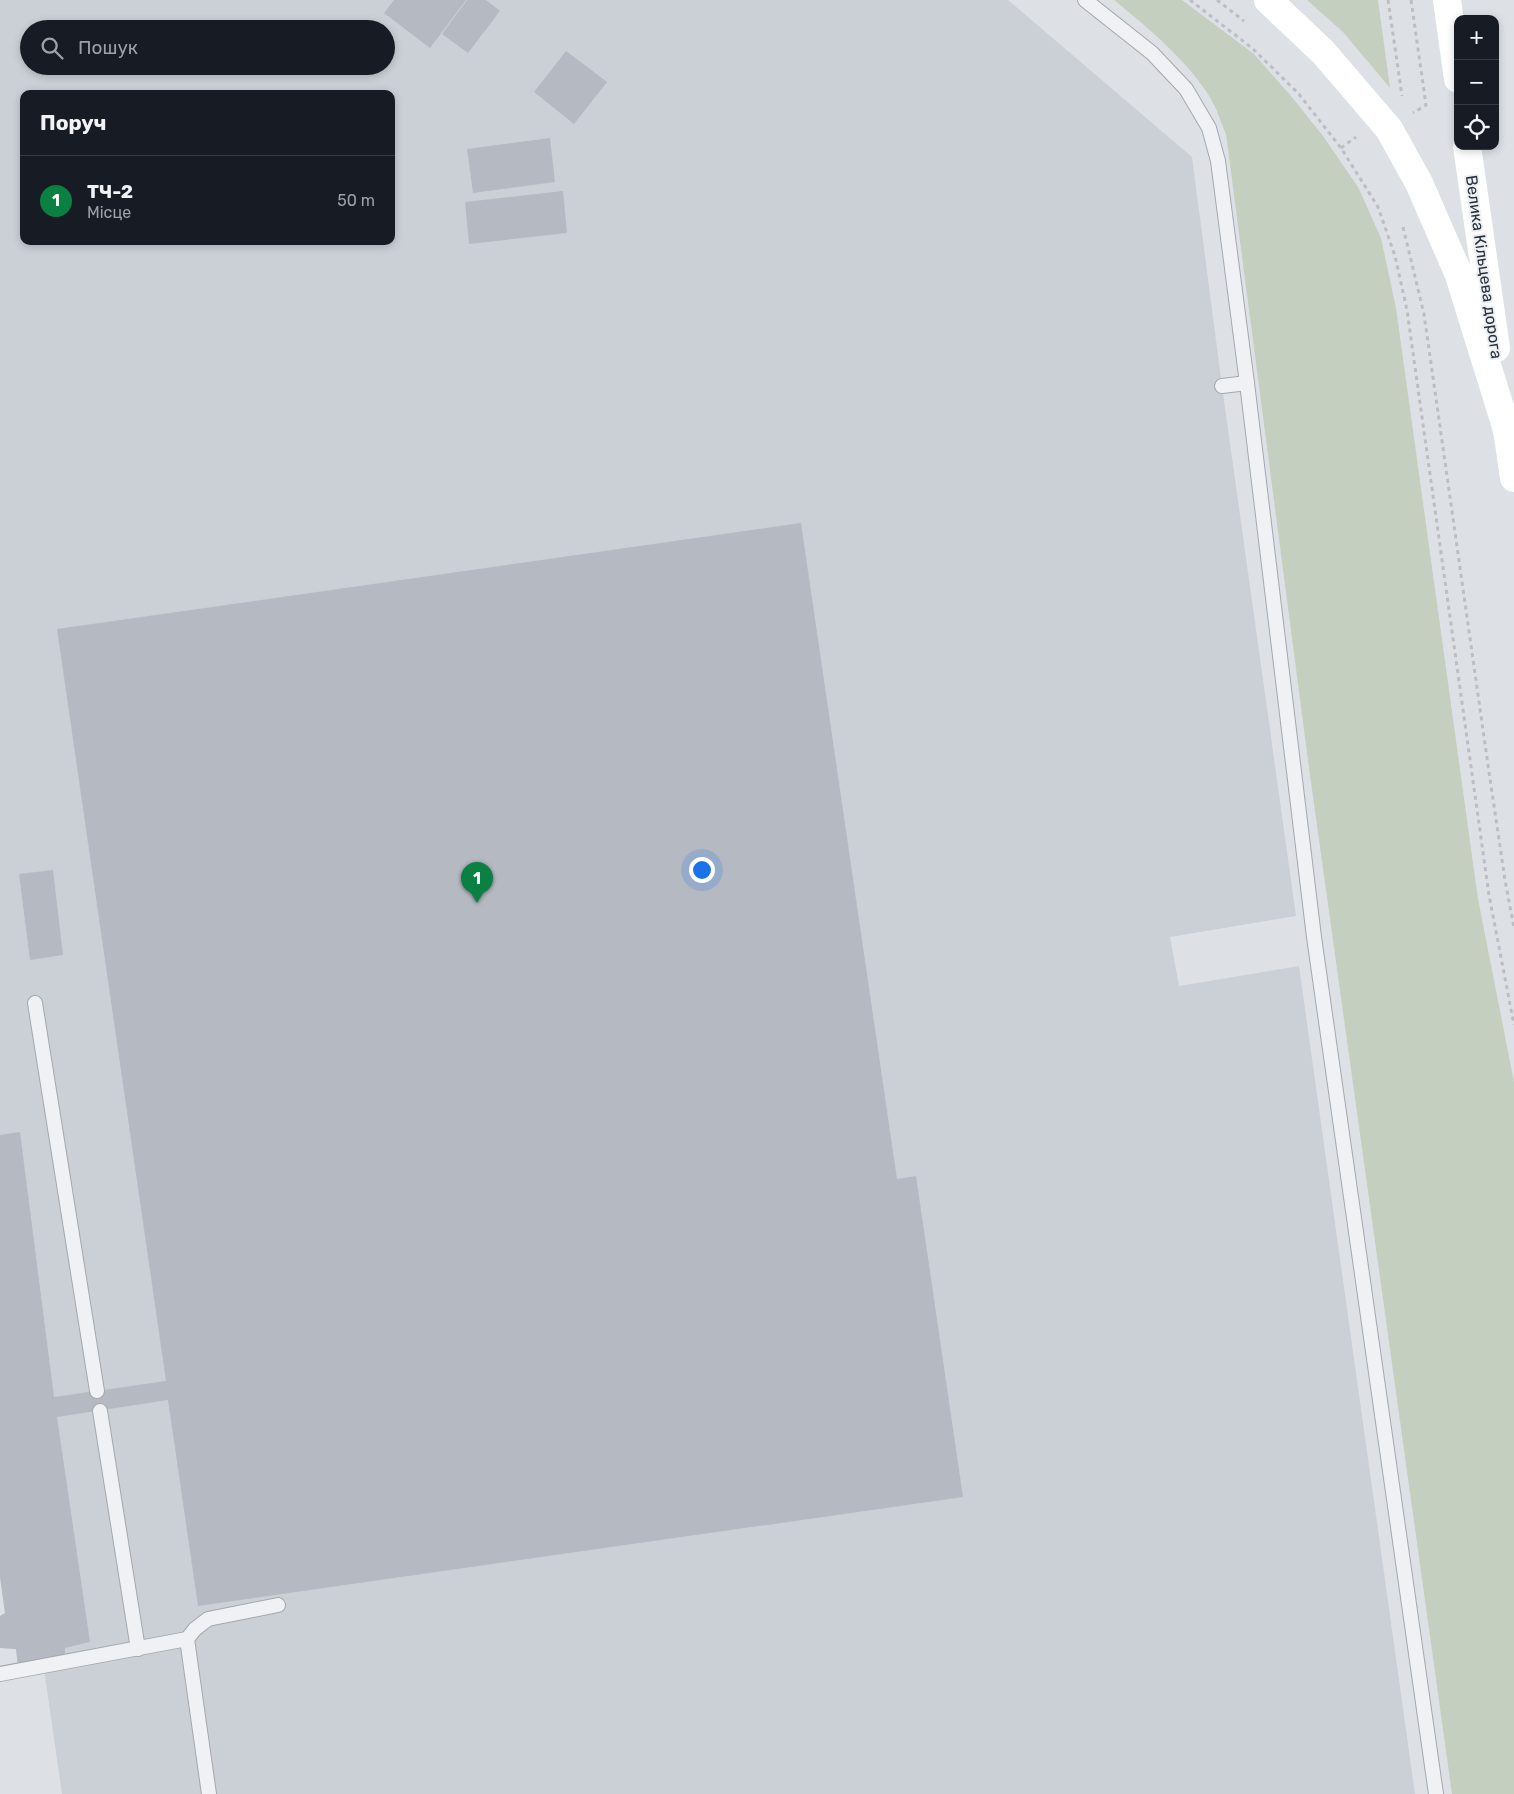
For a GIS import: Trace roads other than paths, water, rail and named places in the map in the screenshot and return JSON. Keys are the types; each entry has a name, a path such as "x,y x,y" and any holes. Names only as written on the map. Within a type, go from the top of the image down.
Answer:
{"main road":[{"path":"1268,0 1324,52 1389,129 1420,183 1459,275 1508,433"},
{"path":"1447,0 1455,60"},
{"name":"Велика Кільцева дорога","path":"1468,150 1514,478"}],"lane":[{"path":"1085,0 1152,53 1186,89 1209,128 1218,161 1248,382 1314,937 1436,1794"},
{"path":"1222,386 1248,382"},
{"path":"35,1003 97,1391"},
{"path":"100,1411 138,1648"},
{"path":"209,1794 187,1640 195,1628 208,1619 278,1605"},
{"path":"0,1674 187,1640"}],"place":[{"name":"ТЧ-2","path":"477,903"}]}
